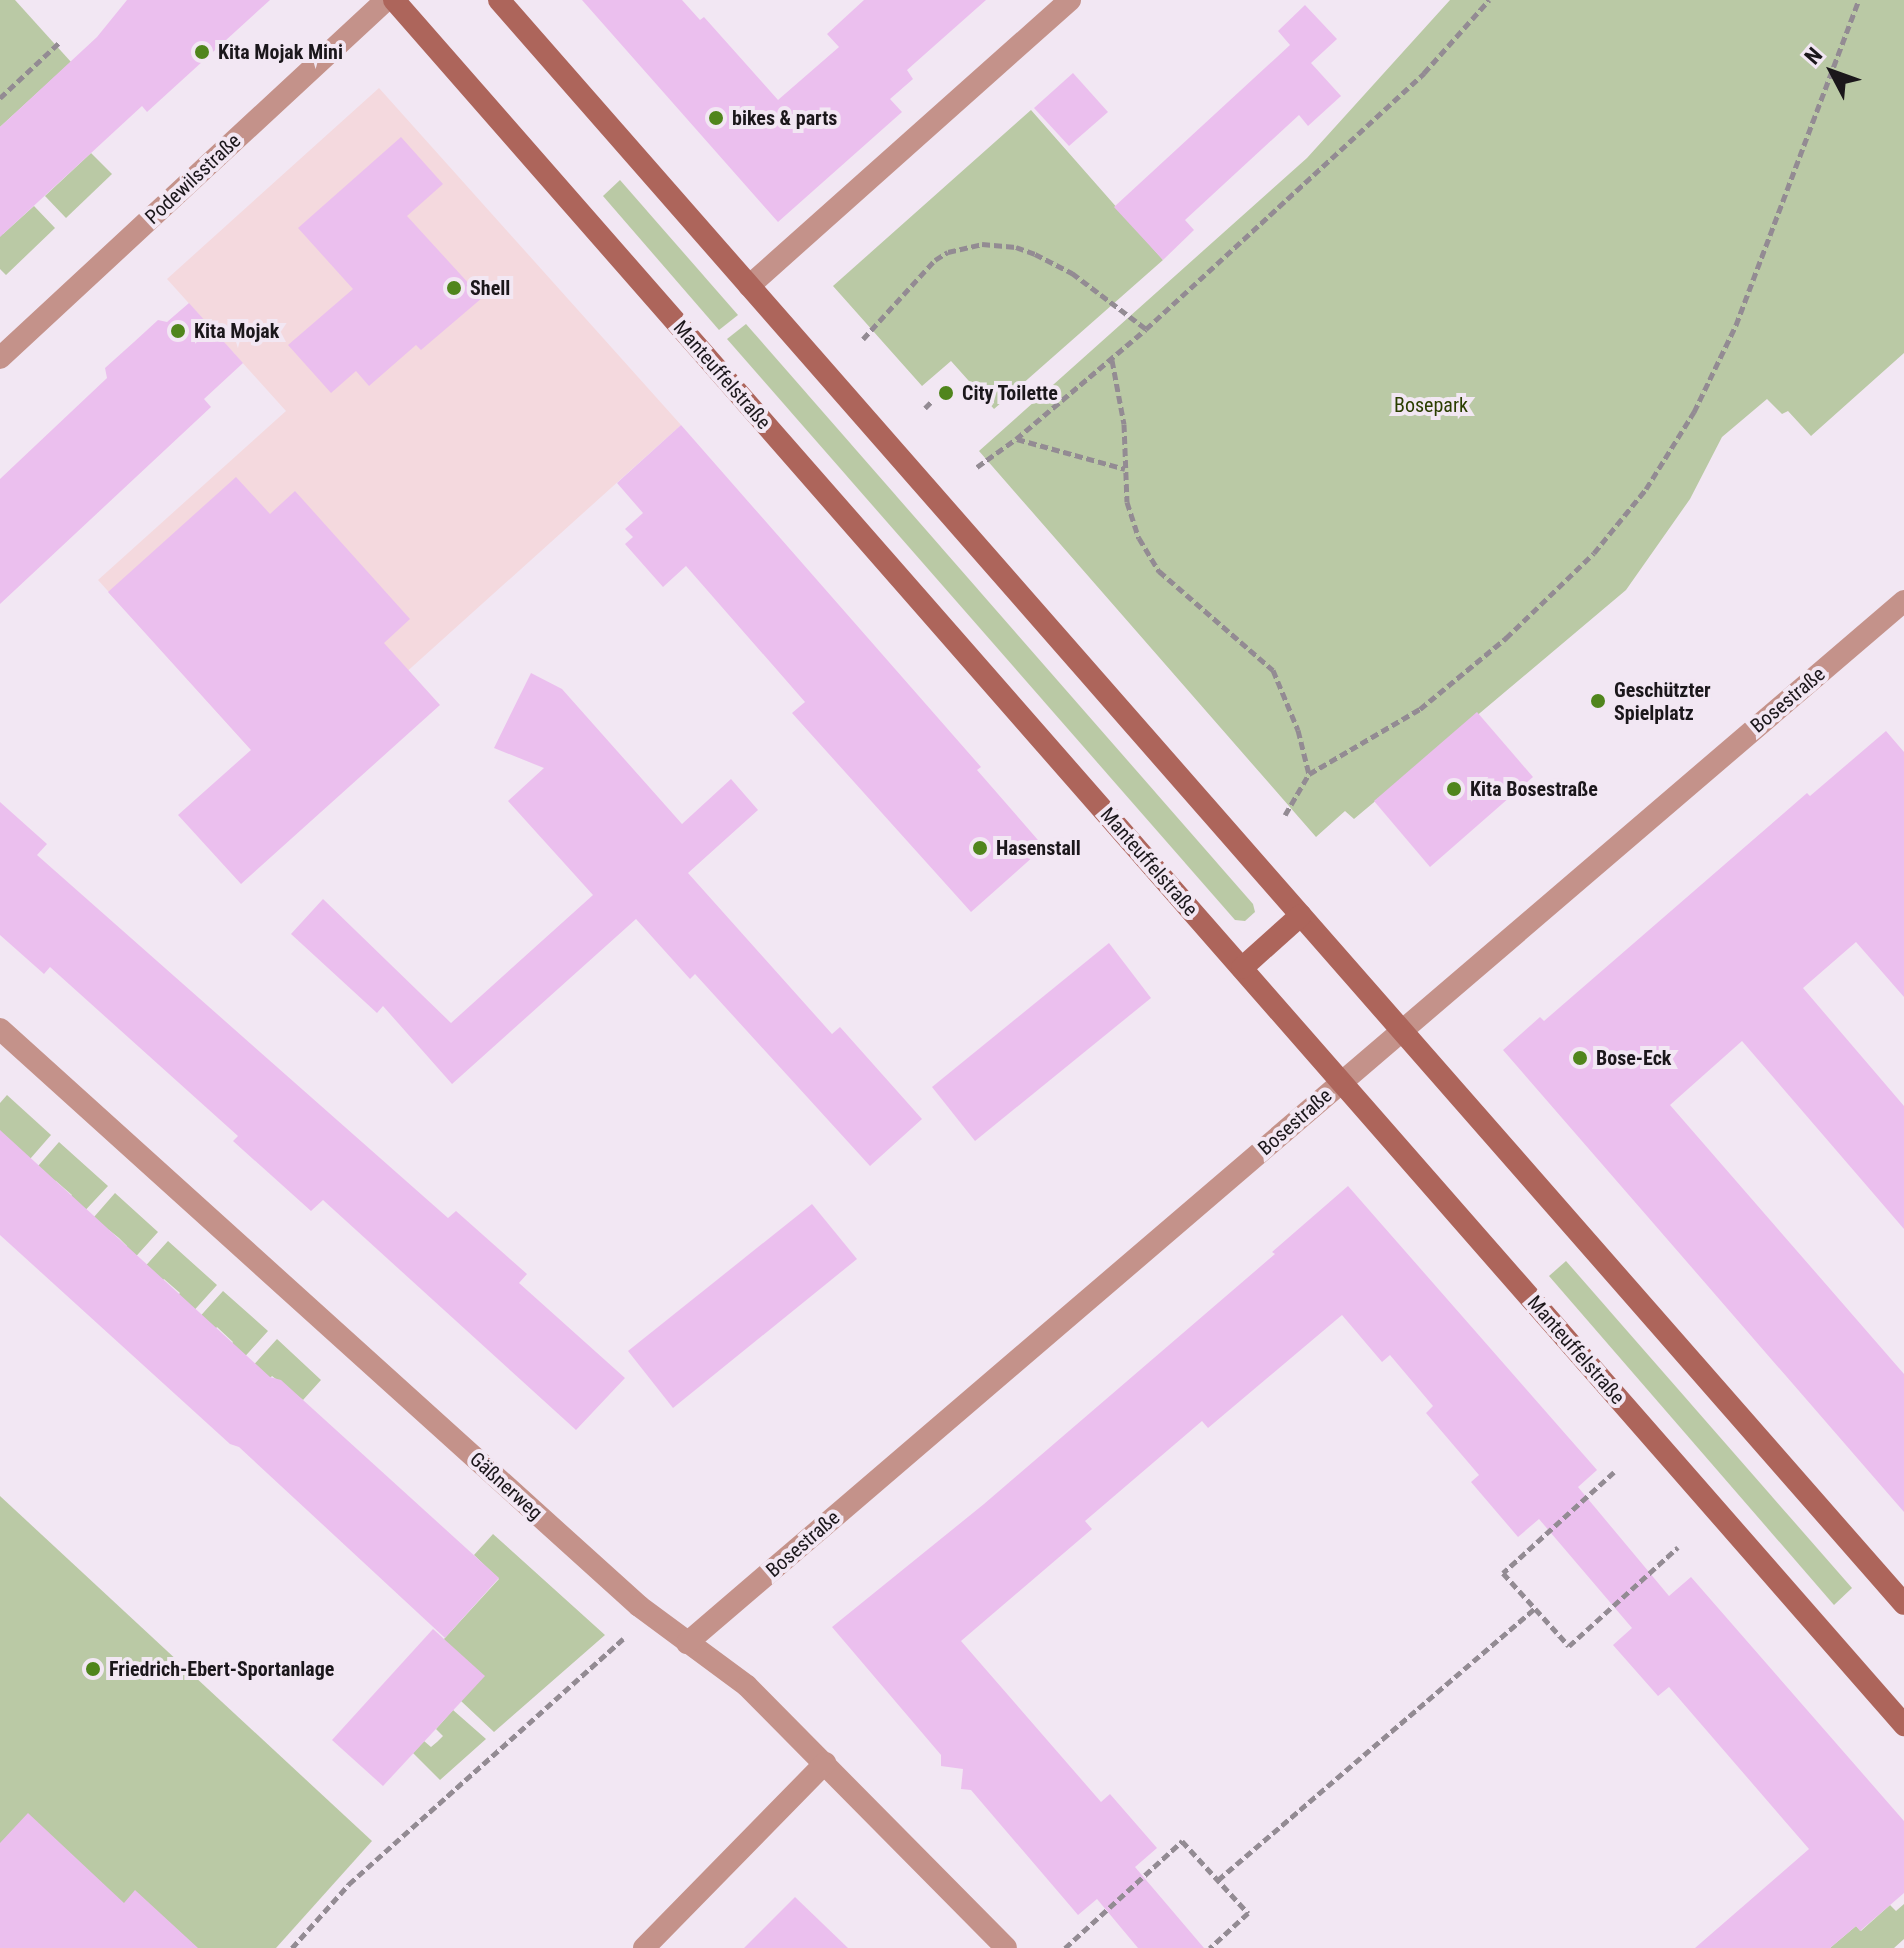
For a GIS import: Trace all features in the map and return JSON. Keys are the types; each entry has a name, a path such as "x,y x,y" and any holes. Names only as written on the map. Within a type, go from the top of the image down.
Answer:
{"main road":[{"name":"Manteuffelstraße","path":"394,0 1904,1725"},
{"path":"499,0 1904,1604"},
{"path":"1242,968 1301,915"}],"street":[{"name":"Podewilsstraße","path":"0,358 386,0"},
{"path":"749,286 1070,0"},
{"name":"Bosestraße","path":"687,1643 1904,601"},
{"name":"Gäßnerweg","path":"0,1029 639,1606 747,1686 1006,1948"},
{"path":"644,1948 825,1763"}],"path":[{"path":"1285,815 1309,774 1420,709 1506,638 1594,553 1646,489 1694,412 1736,325 1859,0"},
{"path":"977,467 1016,439 1146,329 1393,103 1488,1"},
{"path":"0,98 61,41"},
{"path":"863,339 935,260 948,252 982,244 1016,247 1072,273 1146,329"},
{"path":"1112,360 1124,424 1127,502 1139,538 1159,571 1273,670 1285,693 1309,774"},
{"path":"925,408 933,400"},
{"path":"1016,439 1125,469"},
{"path":"1614,1472 1503,1573 1569,1646 1678,1547"},
{"path":"1218,1880 1535,1608"},
{"path":"292,1948 349,1884 623,1639"},
{"path":"1065,1948 1182,1841 1248,1913 1210,1948"}],"shaded area":[{"path":"379,88 681,425 282,784 98,580 286,411 167,279"}],"green space":[{"path":"0,0 15,0 71,62 0,127"},
{"name":"Bosepark","path":"1450,0 1904,0 1904,353 1811,436 1788,411 1782,414 1767,399 1722,437 1690,499 1626,590 1354,819 1345,811 1316,837 979,451 1307,158"},
{"path":"1031,110 1163,260 994,409 951,361 922,386 833,286"},
{"path":"91,153 112,174 66,218 45,196"},
{"path":"620,180 738,315 719,330 603,196"},
{"path":"34,206 55,228 6,275 0,269 0,232 3,234"},
{"path":"746,324 1253,904 1255,912 1245,921 1235,920 727,339"},
{"path":"7,1095 51,1135 23,1167 0,1132 0,1103"},
{"path":"59,1142 108,1186 79,1217 64,1204 72,1195 56,1181 31,1174"},
{"path":"115,1193 158,1232 130,1263 120,1254 127,1246 119,1238 109,1230 102,1238 87,1225"},
{"path":"168,1241 217,1285 189,1316 173,1301 180,1293 164,1279 156,1287 140,1272"},
{"path":"1566,1261 1852,1588 1834,1605 1549,1276"},
{"path":"223,1291 268,1331 240,1362 227,1350 233,1342 217,1327 210,1335 195,1322"},
{"path":"277,1339 321,1380 303,1400 272,1376 264,1384 249,1370"},
{"name":"Friedrich-Ebert-Sportanlage","path":"0,1496 372,1841 276,1948 0,1948"},
{"path":"493,1534 605,1635 494,1732 461,1701 444,1639 499,1579 474,1555"},
{"path":"453,1710 486,1739 440,1780 413,1753 424,1741 431,1747 443,1736 436,1729"},
{"path":"1904,1904 1904,1939 1894,1948 1830,1948 1856,1926 1861,1931 1890,1905 1896,1911"}],"building":[{"path":"127,0 270,0 147,112 142,106 0,237 0,127 97,37"},
{"path":"582,0 682,0 700,20 704,17 778,100 839,47 827,34 864,0 986,0 907,70 913,79 890,99 902,112 778,222"},
{"path":"1305,5 1337,39 1311,63 1341,96 1308,126 1299,115 1185,220 1194,230 1163,260 1114,207 1290,45 1278,31"},
{"path":"1073,73 1108,112 1069,146 1034,108"},
{"path":"401,137 443,184 407,216 482,298 421,350 416,345 369,386 356,371 331,393 288,345 353,289 298,228"},
{"path":"189,303 243,363 204,399 211,407 0,604 0,479 107,378 105,368 158,320 167,322"},
{"path":"681,425 981,767 977,770 1044,847 971,912 792,713 805,702 686,566 663,587 625,544 633,537 625,529 643,513 617,483"},
{"path":"236,477 270,514 295,491 410,619 384,643 440,705 241,884 178,815 251,750 108,592"},
{"path":"531,673 562,689 682,824 731,779 758,810 688,873 832,1034 840,1027 922,1119 870,1166 695,974 690,979 636,919 452,1084 383,1006 377,1013 291,934 323,899 451,1023 593,895 508,801 544,768 494,748"},
{"name":"Kita Bosestraße","path":"1477,712 1533,777 1430,867 1374,801"},
{"path":"1886,731 1904,752 1904,997 1856,942 1803,988 1904,1106 1904,1229 1742,1041 1670,1105 1904,1374 1904,1512 1503,1050 1540,1017 1544,1021 1807,793 1810,796"},
{"path":"0,802 47,844 37,855 448,1218 456,1211 527,1274 519,1283 625,1378 576,1430 323,1200 311,1211 233,1141 238,1136 50,967 44,974 0,935"},
{"path":"1109,943 1151,998 975,1141 932,1087"},
{"path":"0,1130 270,1377 281,1380 499,1578 445,1638 239,1447 230,1444 0,1235"},
{"path":"1348,1186 1597,1470 1578,1487 1669,1596 1691,1577 1904,1821 1904,1893 1860,1931 1856,1926 1830,1948 1695,1948 1809,1849 1669,1687 1658,1696 1613,1645 1632,1628 1539,1519 1518,1537 1471,1482 1479,1475 1426,1413 1433,1406 1390,1355 1382,1362 1342,1315 1208,1428 1202,1421 1085,1521 1092,1529 961,1641 1101,1802 1110,1794 1157,1848 1135,1867 1204,1948 1138,1948 1097,1899 1078,1915 971,1790 961,1789 963,1769 941,1766 941,1755 832,1627 984,1504 1275,1254 1272,1252"},
{"path":"812,1204 857,1259 673,1408 628,1351"},
{"path":"433,1629 485,1676 383,1786 332,1740"},
{"path":"28,1813 124,1903 135,1890 198,1948 0,1948 0,1843"},
{"path":"795,1897 848,1948 744,1948"}],"place":[{"name":"Kita Mojak Mini","path":"202,52"},
{"name":"bikes & parts","path":"716,118"},
{"name":"Shell","path":"454,288"},
{"name":"Kita Mojak","path":"178,331"},
{"name":"City Toilette","path":"946,393"},
{"name":"Geschützter Spielplatz","path":"1598,701"},
{"name":"Kita Bosestraße","path":"1454,789"},
{"name":"Hasenstall","path":"980,848"},
{"name":"Bose-Eck","path":"1580,1058"},
{"name":"Friedrich-Ebert-Sportanlage","path":"93,1669"}]}
